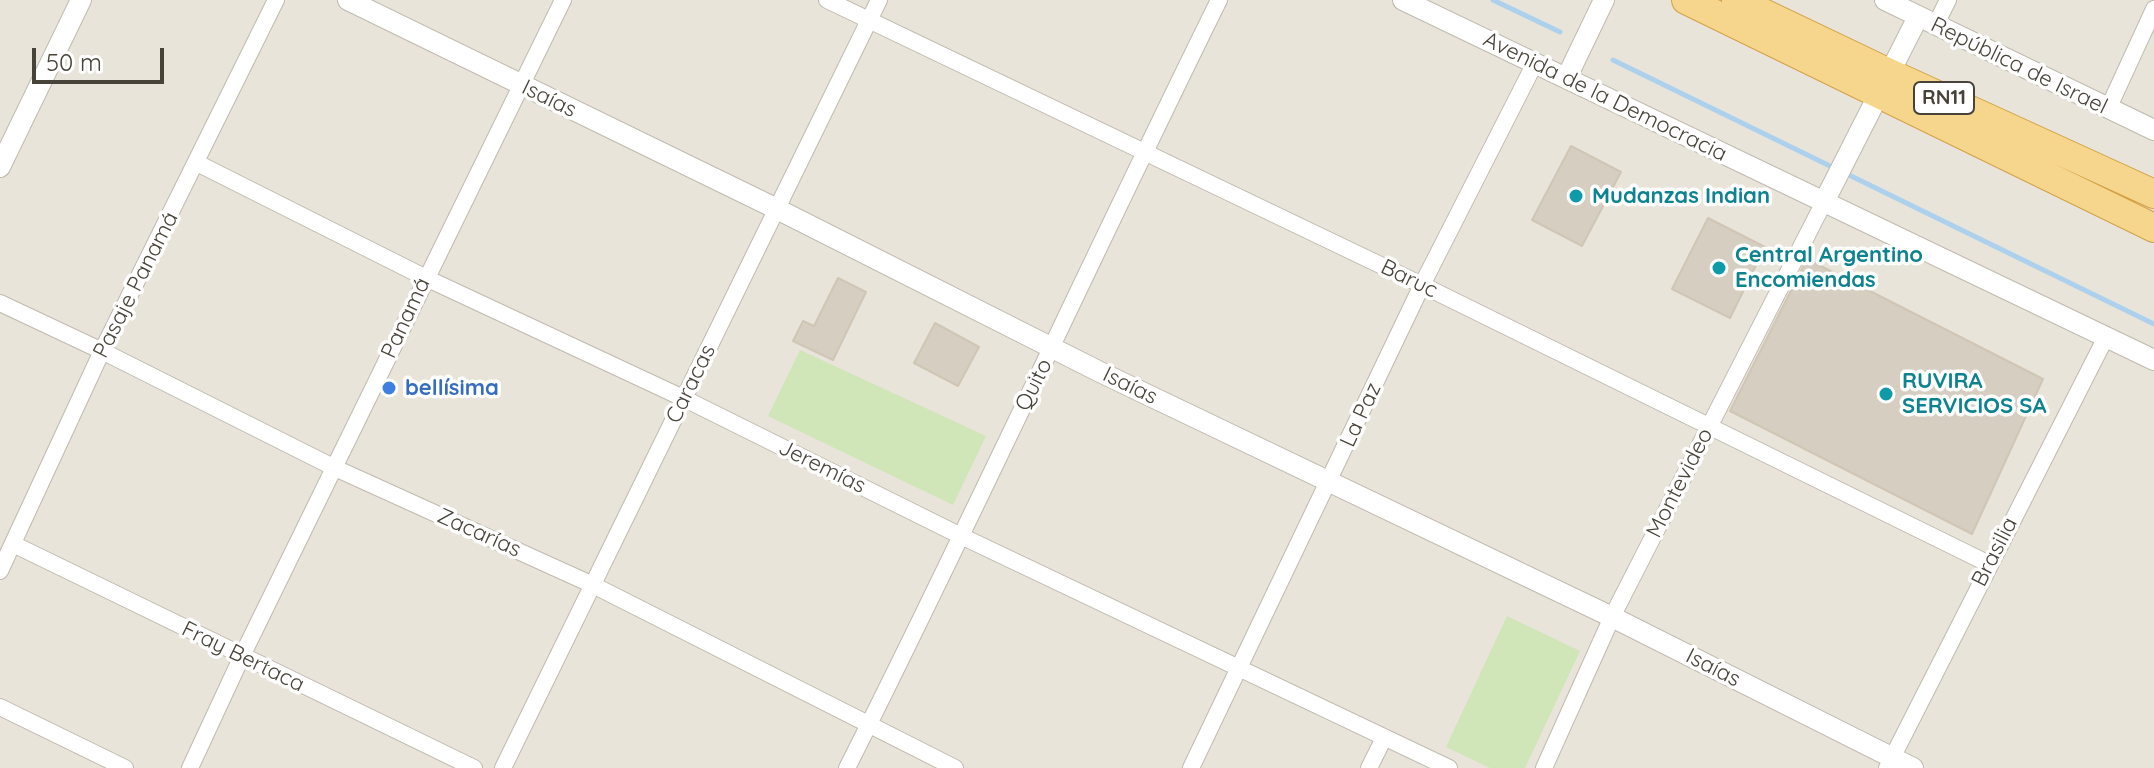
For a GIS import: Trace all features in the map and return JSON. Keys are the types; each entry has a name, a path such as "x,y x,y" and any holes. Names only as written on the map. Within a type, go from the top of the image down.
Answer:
{"highway":[{"name":"RN11","path":"1686,0 1805,56 1883,84 2154,194"},
{"name":"RN11","path":"1736,0 1883,84 2154,228"}],"street":[{"path":"0,167 81,0"},
{"name":"Pasaje Panamá","path":"0,571 102,351 276,0"},
{"name":"Isaías","path":"348,0 1328,483 1612,617 1890,763 1913,768"},
{"name":"Panamá","path":"190,768 563,0"},
{"name":"Baruc","path":"827,0 1422,285 1989,564"},
{"name":"Caracas","path":"503,768 879,0"},
{"name":"Quito","path":"847,768 1219,0"},
{"name":"Avenida de la Democracia","path":"1403,0 2154,360"},
{"path":"1567,77 1604,0"},
{"name":"República de Israel","path":"1885,0 2154,130"},
{"path":"1824,202 1883,84 1926,21 1948,0"},
{"path":"2108,109 2154,9"},
{"name":"La Paz","path":"1191,768 1422,285 1535,63"},
{"name":"Jeremías","path":"197,163 426,278 683,398 959,535 1449,768"},
{"name":"Montevideo","path":"1544,768 1612,617 1824,202"},
{"name":"Zacarías","path":"0,303 335,468 593,585 955,768"},
{"name":"Brasilia","path":"1890,763 2106,337"},
{"name":"Fray Bertaca","path":"13,544 474,768"},
{"path":"0,707 125,768"},
{"path":"1369,768 1384,738"}],"shaded area":[{"path":"0,0 2154,0 2154,768 0,768"}],"green space":[{"path":"800,350 986,436 953,505 768,416"},
{"path":"1507,616 1580,651 1525,768 1490,768 1446,747"}],"building":[{"name":"Mudanzas Indian","path":"1571,146 1621,172 1582,246 1532,220"},
{"name":"Central Argentino Encomiendas","path":"1708,218 1765,247 1730,318 1672,289"},
{"name":"RUVIRA SERVICIOS SA","path":"1807,259 2043,379 1972,534 1730,411"},
{"path":"838,278 866,292 833,360 793,341 803,321 814,326"},
{"path":"935,323 979,347 958,386 914,363"}],"waterway":[{"path":"1493,0 1560,32"},
{"path":"1613,60 1830,166"},
{"path":"1849,175 2154,324"}],"place":[{"name":"Mudanzas Indian","path":"1576,196"},
{"name":"Central Argentino Encomiendas","path":"1719,268"},
{"name":"bellísima","path":"389,388"},
{"name":"RUVIRA SERVICIOS SA","path":"1886,394"}]}
